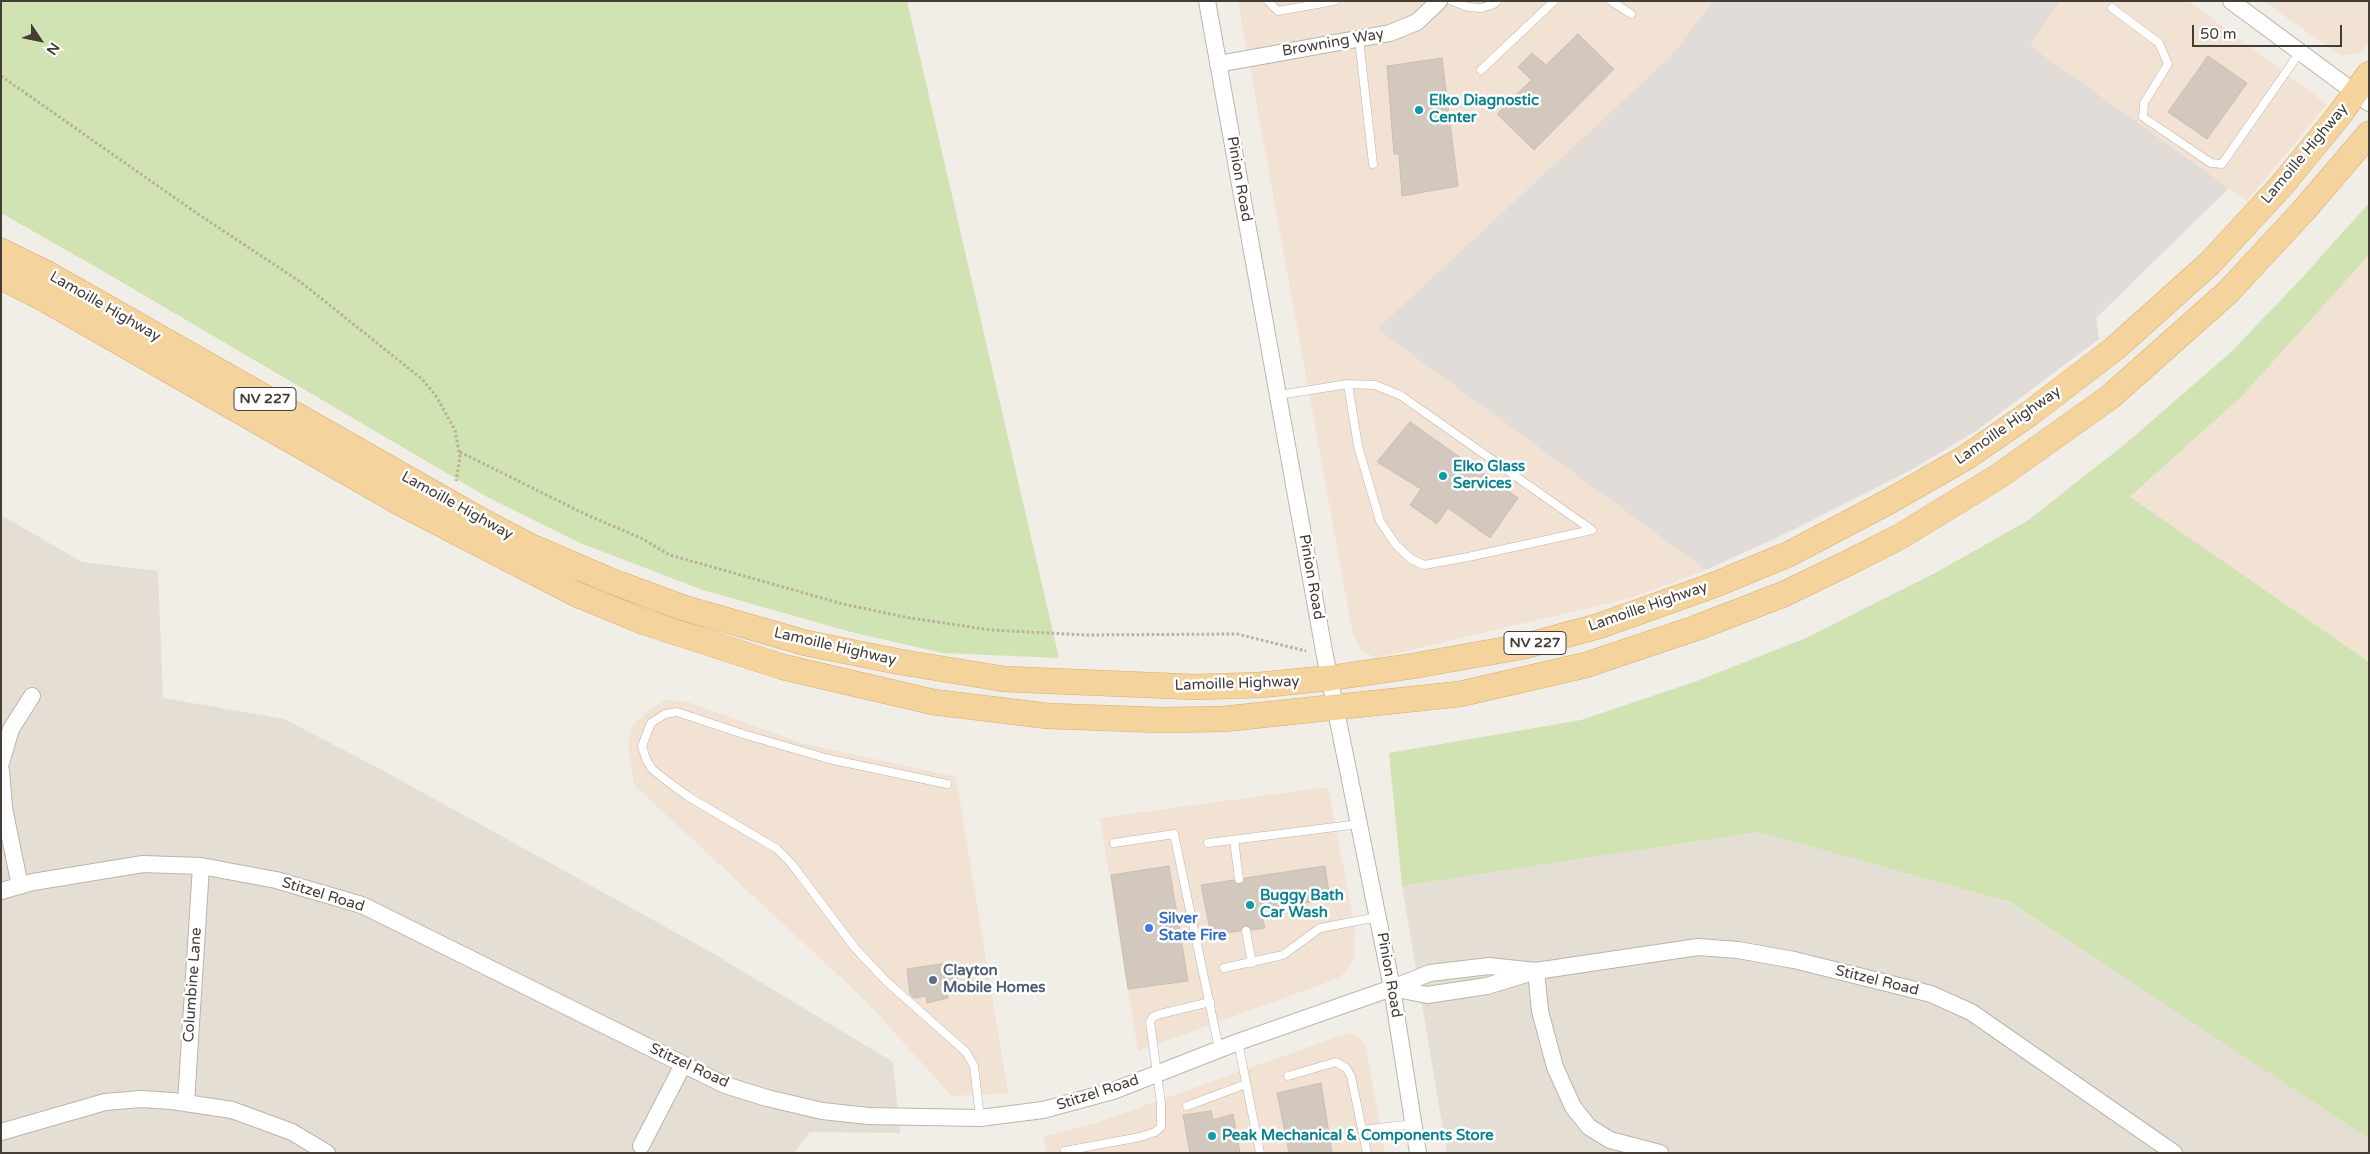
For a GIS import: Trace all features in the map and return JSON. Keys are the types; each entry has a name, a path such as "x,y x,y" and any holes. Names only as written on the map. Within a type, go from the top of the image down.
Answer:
{"main road":[{"name":"Lamoille Highway","path":"1,251 48,274 450,504 532,547 611,582 684,608 806,643 900,662 1004,679 1126,685 1241,686 1330,678 1525,646 1599,626 1789,554 1888,502 1965,458 2029,414 2114,349 2210,262 2282,185 2364,90"},
{"name":"Lamoille Highway","path":"1,277 38,296 402,504 584,598 644,622 783,666 933,702 1039,715 1162,720 1224,719 1460,694 1586,665 1696,628 1784,594 1901,536 1998,476 2117,391 2228,292 2304,210 2369,134"}],"street":[{"name":"Pinion Road","path":"1208,1 1330,678 1392,988 1418,1153"},
{"name":"Browning Way","path":"1218,64 1390,33 1417,22 1439,1"},
{"path":"2231,1 2300,52 2364,90"},
{"path":"1,763 11,729 32,696"},
{"path":"1,770 4,808 20,886"},
{"name":"Stitzel Road","path":"1,891 143,864 201,866 276,880 362,905 725,1085 767,1098 822,1111 869,1116 980,1118 1043,1110 1113,1091 1219,1049 1430,973 1489,966 1536,971 1698,947 1738,950 1794,960 1932,994 1971,1012 2174,1153"},
{"name":"Columbine Lane","path":"186,1103 201,866"},
{"path":"1536,971 1540,1011 1555,1067 1573,1107 1589,1127 1610,1140 1660,1153"},
{"path":"641,1146 683,1065"},
{"path":"1,1132 105,1102 141,1099 232,1110 292,1132 327,1153"}],"lane":[{"path":"1268,1 1278,11 1334,1"},
{"path":"1452,1 1468,7 1482,8 1498,1"},
{"path":"1482,70 1554,1"},
{"path":"1611,1 1631,14"},
{"path":"2112,8 2159,43 2168,64 2144,103 2143,117 2210,163 2222,164 2300,52"},
{"path":"1359,39 1373,164"},
{"path":"1279,395 1348,384 1375,385 1400,394 1592,530 1424,565 1411,560 1396,545 1380,520 1358,446 1348,384"},
{"path":"947,784 829,759 743,734 678,712 664,714 652,723 642,746 646,760 652,769 667,781 689,797 777,849 791,863 855,948 886,981 966,1052 974,1066 980,1118"},
{"path":"1208,843 1359,824"},
{"path":"1114,843 1174,834 1219,1049"},
{"path":"1234,840 1240,879"},
{"path":"1224,968 1252,964 1283,955 1320,928 1378,917"},
{"path":"1246,931 1252,964"},
{"path":"1065,1152 1154,1132 1160,1127 1162,1122 1157,1073 1149,1028 1153,1017 1210,1002"},
{"path":"1238,1042 1260,1153"},
{"path":"1288,1076 1336,1062 1346,1068 1351,1076 1367,1153"},
{"path":"1187,1106 1246,1084"},
{"path":"1362,1130 1414,1124"}],"path":[{"path":"1,76 195,212 302,283 422,379 436,396 449,417 460,452 460,465 450,504"},
{"path":"460,452 641,538 677,558 813,596 910,618 991,630 1042,634 1237,634 1300,651"}],"shaded area":[{"path":"1238,1 1713,1 1671,56 1377,329 1706,570 1630,598 1376,658 1361,650 1353,635"},
{"path":"1713,1 2060,1 2030,46 2229,188 2096,318 2099,339 1976,431 1909,471 1789,532 1706,570 1377,329 1671,56"},
{"path":"2060,1 2188,1 2327,104 2247,201 2029,46"},
{"path":"2263,1 2369,1 2369,43 2360,52 2342,56"},
{"path":"2369,255 2369,662 2130,498 2241,397"},
{"path":"1,515 82,562 158,571 163,698 284,719 384,771 709,951 893,1062 900,1133 810,1132 794,1153 1,1153"},
{"name":"Clayton Mobile Homes","path":"667,700 688,702 801,743 956,777 1008,1093 952,1096 865,1000 634,785 628,744 633,725 653,707"},
{"path":"1328,787 1355,928 1354,957 1346,972 1336,979 1138,1051 1100,818"},
{"path":"1758,832 2008,902 2369,1139 2369,1153 1447,1153 1402,886"},
{"path":"1352,1033 1362,1039 1366,1048 1385,1153 1046,1153 1044,1137 1099,1122"}],"green space":[{"path":"1,1 907,1 1059,658 943,653 851,632 703,590 580,543 489,498 1,213"},
{"path":"2369,203 2369,255 2241,397 2130,497 2369,662 2369,1139 2009,902 1758,832 1402,886 1389,753 1581,720 1697,681 1806,638 1937,572 2027,521 2124,445 2230,353 2302,278"}],"building":[{"path":"1578,34 1614,69 1534,150 1497,114 1531,80 1518,67 1532,53 1546,65"},
{"path":"2208,56 2247,83 2207,139 2168,112"},
{"name":"Elko Diagnostic Center","path":"1442,58 1458,186 1402,196 1399,154 1394,154 1387,66"},
{"name":"Elko Glass Services","path":"1410,422 1518,498 1490,538 1448,508 1437,524 1410,505 1421,489 1377,462"},
{"name":"Silver State Fire","path":"1169,866 1188,981 1128,989 1111,875"},
{"name":"Buggy Bath Car Wash","path":"1325,866 1330,899 1260,910 1265,928 1252,930 1245,925 1240,931 1211,935 1201,885 1234,880 1240,884 1245,878"},
{"name":"Clayton Mobile Homes","path":"955,962 959,991 947,992 948,998 927,1003 926,996 914,998 910,994 907,969"},
{"path":"1321,1083 1332,1153 1289,1153 1277,1093"},
{"name":"Peak Mechanical & Components Store","path":"1211,1111 1213,1120 1233,1114 1240,1153 1190,1153 1183,1115"}],"place":[{"name":"Elko Diagnostic Center","path":"1419,110"},
{"name":"Elko Glass Services","path":"1443,476"},
{"name":"Buggy Bath Car Wash","path":"1250,905"},
{"name":"Silver State Fire","path":"1149,928"},
{"name":"Clayton Mobile Homes","path":"933,980"},
{"name":"Peak Mechanical & Components Store","path":"1212,1136"}]}
